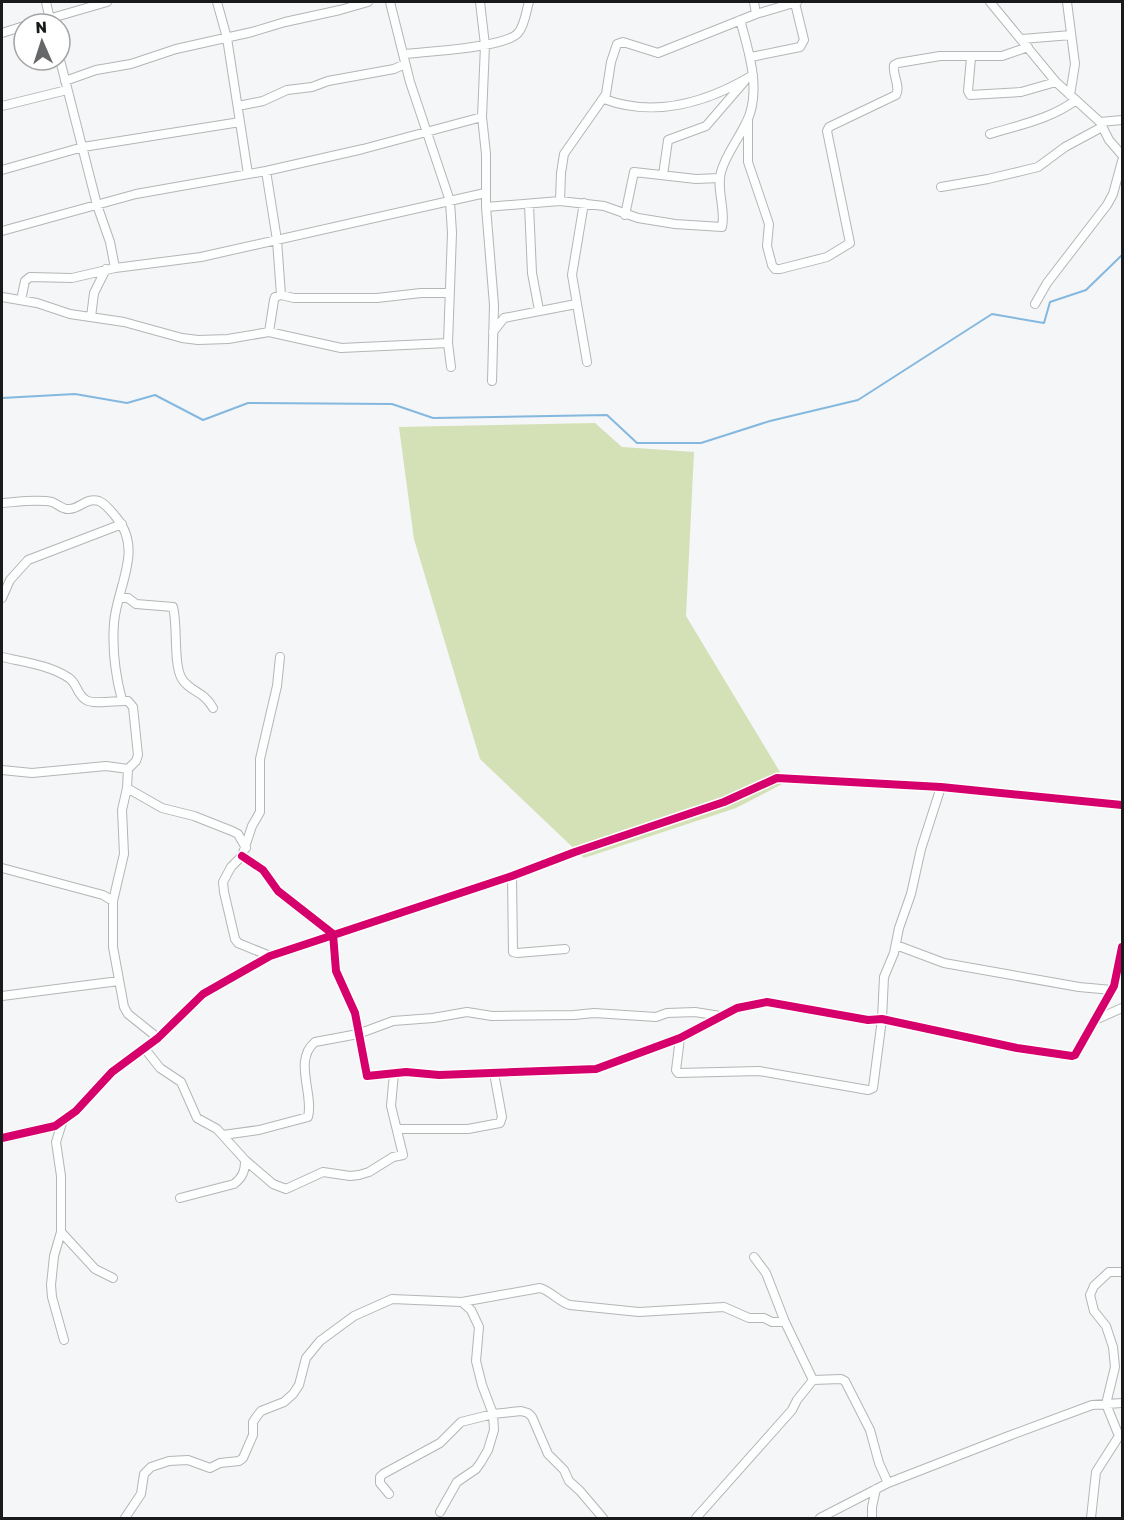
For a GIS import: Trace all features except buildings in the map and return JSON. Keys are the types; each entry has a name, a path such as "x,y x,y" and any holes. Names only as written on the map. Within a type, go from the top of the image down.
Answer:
{"street":[{"path":"72,14 106,2"},
{"path":"217,2 227,38 248,174"},
{"path":"65,81 107,68 131,64 166,52 368,2"},
{"path":"390,2 405,64 450,201 452,222 448,343 451,367"},
{"path":"480,2 485,45 482,117 486,154 485,193 493,288 492,381"},
{"path":"403,54 485,45 510,38 520,31 529,2"},
{"path":"754,2 756,14"},
{"path":"561,201 564,154 604,99 613,52 617,44 623,42 658,53 756,14 796,2 804,39 803,44 800,47 751,57"},
{"path":"990,2 1056,82 1101,124 1122,156"},
{"path":"990,134 1049,116 1066,108 1073,98 1075,64 1067,2"},
{"path":"740,20 751,57 753,75 752,103 748,121 748,162 769,224 767,246 775,269 827,257 850,243 827,131 829,127 896,95 898,88 893,69 898,63 940,56 970,58 1002,56 1028,47"},
{"path":"1022,39 1071,35"},
{"path":"970,58 969,95 1021,92 1056,82"},
{"path":"238,106 263,101 287,90 312,87 328,81 394,69 405,64"},
{"path":"63,72 97,205 110,242 115,268"},
{"path":"604,99 626,106 672,107 703,99 753,75"},
{"path":"663,175 668,140 706,126 744,80"},
{"path":"2,106 67,90"},
{"path":"2,231 136,194 266,171 426,133 482,117"},
{"path":"941,187 1038,167 1101,124 1122,120"},
{"path":"486,207 561,201 604,206 625,215 675,224 722,227 720,178 728,155 748,121"},
{"path":"2,170 83,147 240,122"},
{"path":"1035,304 1047,283 1107,205 1113,194 1122,161"},
{"path":"266,171 277,240 281,295"},
{"path":"625,215 634,172 696,179 720,178"},
{"path":"21,300 27,278 72,278 106,269 201,257 485,193"},
{"path":"584,203 572,269 587,362"},
{"path":"529,205 532,273 539,310"},
{"path":"91,317 94,292 106,269"},
{"path":"270,332 274,300 275,297 281,295 294,298 376,298 421,293 450,293"},
{"path":"2,297 37,303 70,314 124,322 182,338 198,340 228,339 270,332 341,348 448,343"},
{"path":"492,333 504,318 576,304"},
{"path":"2,502 49,502 71,509 90,500 98,501 105,504 122,524 126,532 128,560 114,621 116,677 122,700"},
{"path":"2,598 10,580 28,560 122,524"},
{"path":"119,598 128,598 135,604 173,607 179,673 189,686 204,695 213,708"},
{"path":"2,657 44,667 70,678 86,700 131,702 137,746 136,761 128,769 122,810 124,854 113,901 112,940 124,1007 128,1014 159,1038"},
{"path":"270,957 238,944 233,933 223,882 231,867 242,856 262,805 260,759 277,686 280,657"},
{"path":"2,770 32,773 106,766 128,769"},
{"path":"2,1138 62,1123 112,1072 159,1038 203,994 270,957 724,802 777,778 940,787 1122,805"},
{"path":"680,1038 676,1070 678,1073 759,1071 868,1090 873,1088 882,1019 883,982 911,894 921,849 940,787"},
{"path":"127,788 162,808 194,816 238,834 246,848"},
{"path":"242,856 263,870 278,891 333,934 336,971 355,1013 366,1075 394,1072 439,1075 596,1069 680,1038 737,1008 767,1002 868,1020 882,1019 1067,1057 1075,1054 1112,990 1122,947"},
{"path":"2,868 103,895 113,901"},
{"path":"512,876 513,952 565,949"},
{"path":"896,945 944,963 1079,987 1112,990"},
{"path":"2,996 119,981"},
{"path":"1095,1020 1122,1008"},
{"path":"224,1135 259,1130 308,1117 310,1097 305,1067 311,1045 315,1042 358,1034 393,1021 433,1018 467,1012 492,1016 594,1013 656,1017 667,1013 695,1012 720,1016"},
{"path":"145,1049 160,1068 182,1082 197,1118 224,1135 245,1160 273,1184 286,1189 323,1172 350,1176 369,1172 393,1157 403,1155 391,1107 394,1072"},
{"path":"397,1129 468,1129 500,1123 502,1117 494,1073"},
{"path":"62,1123 56,1142 61,1176 61,1232 54,1256 52,1291 64,1340"},
{"path":"180,1198 234,1184 245,1170 245,1160"},
{"path":"61,1232 95,1269 113,1278"},
{"path":"754,1257 766,1273 785,1322 813,1380"},
{"path":"1090,1518 1096,1472 1119,1436 1106,1404 1115,1363 1113,1347 1106,1326 1094,1311 1090,1295 1094,1286 1109,1272 1122,1272"},
{"path":"125,1518 143,1490 144,1474 151,1467 170,1461 189,1460 210,1468 220,1463 239,1461 243,1458 253,1436 253,1422 256,1416 261,1411 284,1402 293,1394 299,1385 306,1358 320,1341 354,1316 392,1299 462,1302 540,1288 546,1290 559,1302 570,1305 639,1312 724,1307 749,1318 785,1322"},
{"path":"440,1512 454,1485 476,1468 488,1450 494,1430 493,1414 476,1361 479,1327 471,1310 462,1302"},
{"path":"696,1518 792,1410 813,1380 841,1379 845,1381 870,1430 879,1463 888,1483"},
{"path":"820,1518 888,1483 1028,1429 1092,1406 1122,1403"},
{"path":"389,1494 381,1483 380,1477 446,1439 461,1422 493,1414 521,1411 528,1413 537,1425 548,1454 603,1518"},
{"path":"873,1518 872,1507 876,1490"}],"green space":[{"path":"595,423 622,447 694,452 686,616 786,782 736,808 584,858 480,759 414,539 399,427"}],"waterway":[{"path":"2,398 75,394 127,403 155,395 203,420 248,403 392,404 433,418 607,415 637,443 701,443 770,421 858,400 992,314 1044,323 1050,302 1086,290 1122,255"}],"cycle path":[{"path":"2,1138 55,1126 76,1111 112,1072 158,1038 203,994 270,956 512,876 575,852 724,802 777,778 941,787 1122,805"},
{"path":"242,856 263,870 278,891 333,934 336,971 355,1013 367,1076 406,1072 439,1075 596,1069 680,1038 737,1008 767,1002 868,1020 882,1019 1017,1048 1072,1056 1075,1055 1114,986 1122,947"}]}
